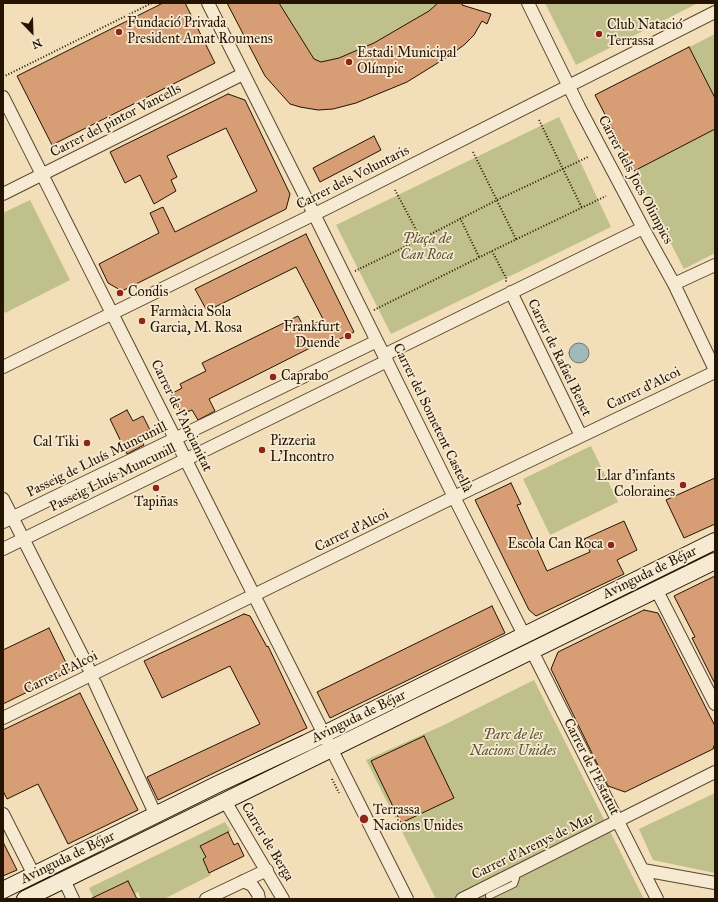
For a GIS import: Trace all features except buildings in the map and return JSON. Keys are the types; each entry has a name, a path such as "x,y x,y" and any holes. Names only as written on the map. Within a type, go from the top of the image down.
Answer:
{"main road":[{"name":"Avinguda de Béjar","path":"3,890 218,784 324,734 715,541"},
{"name":"Avinguda de Béjar","path":"25,899 715,561"},
{"name":"Carrer de l'Estatut","path":"524,635 532,651"}],"street":[{"name":"Carrer del Sometent Castellà","path":"208,3 524,635"},
{"name":"Carrer dels Jocs Olimpics","path":"528,3 579,107 674,284 715,371"},
{"name":"Carrer dels Voluntaris","path":"3,367 314,214 715,12"},
{"name":"Carrer del pintor Vancells","path":"3,194 243,74"},
{"name":"Carrer de l'Ancianitat","path":"3,97 407,899"},
{"path":"386,358 508,287 643,228"},
{"path":"674,284 715,265"},
{"name":"Carrer de Rafael Benet","path":"508,287 581,436"},
{"name":"Passeig de Lluís Muncunill","path":"8,520 377,341"},
{"name":"Passeig Lluís Muncunill","path":"3,549 386,358"},
{"name":"Carrer d'Alcoi","path":"3,718 715,371"},
{"path":"3,499 8,520 23,539 88,667"},
{"path":"656,589 715,704"},
{"name":"Carrer de l'Estatut","path":"532,651 657,899"},
{"path":"95,683 152,807"},
{"name":"Carrer d'Arenys de Mar","path":"462,899 715,772"},
{"name":"Carrer de Berga","path":"225,801 284,899"},
{"path":"3,814 34,876"},
{"path":"206,899 267,870"},
{"path":"643,870 715,883"},
{"path":"64,880 73,899"},
{"path":"243,881 252,885 260,899"}],"lane":[{"path":"489,896 514,884 516,878 514,873"}],"path":[{"path":"3,77 152,3"},
{"path":"539,120 582,208"},
{"path":"473,152 516,239"},
{"path":"355,271 460,218 588,157"},
{"path":"395,190 421,239"},
{"path":"374,310 492,250 606,196"},
{"path":"460,218 479,257"},
{"path":"492,250 506,278 508,287"},
{"path":"330,775 338,793"}],"green space":[{"name":"Estadi Municipal Olímpic","path":"227,3 463,3 462,5 491,14 487,24 480,21 479,27 474,35 464,45 407,82 356,103 333,109 318,110 290,104 265,76"},
{"name":"Club Natació Terrassa","path":"545,3 698,3 576,65"},
{"path":"715,34 715,253 684,269 595,95"},
{"name":"Plaça de Can Roca","path":"559,117 611,227 391,334 336,225"},
{"path":"30,200 70,280 5,313 3,309 3,213"},
{"path":"591,446 618,502 550,535 523,479"},
{"name":"Parc de les Nacions Unides","path":"534,680 644,899 436,899 366,760 444,725"},
{"path":"715,793 715,873 653,860 639,829"},
{"path":"225,822 231,831 200,846 206,857 203,859 211,875 164,899 141,899 138,892 134,894 128,881 100,894 94,899 89,888"}],"water":[{"path":"579,343 586,346 589,353 586,360 579,363 572,360 569,353 572,346"}],"place":[{"name":"Fundació Privada President Amat Roumens","path":"119,32"},
{"name":"Club Natació Terrassa","path":"599,34"},
{"name":"Estadi Municipal Olímpic","path":"349,62"},
{"name":"Condis","path":"120,293"},
{"name":"Farmàcia Sola Garcia, M. Rosa","path":"142,321"},
{"name":"Frankfurt Duende","path":"348,336"},
{"name":"Caprabo","path":"273,377"},
{"name":"Cal Tiki","path":"87,443"},
{"name":"Pizzeria L'Incontro","path":"262,450"},
{"name":"Llar d'infants Coloraines","path":"683,485"},
{"name":"Tapiñas","path":"156,488"},
{"name":"Escola Can Roca","path":"611,545"},
{"name":"Terrassa Nacions Unides","path":"364,819"}]}
